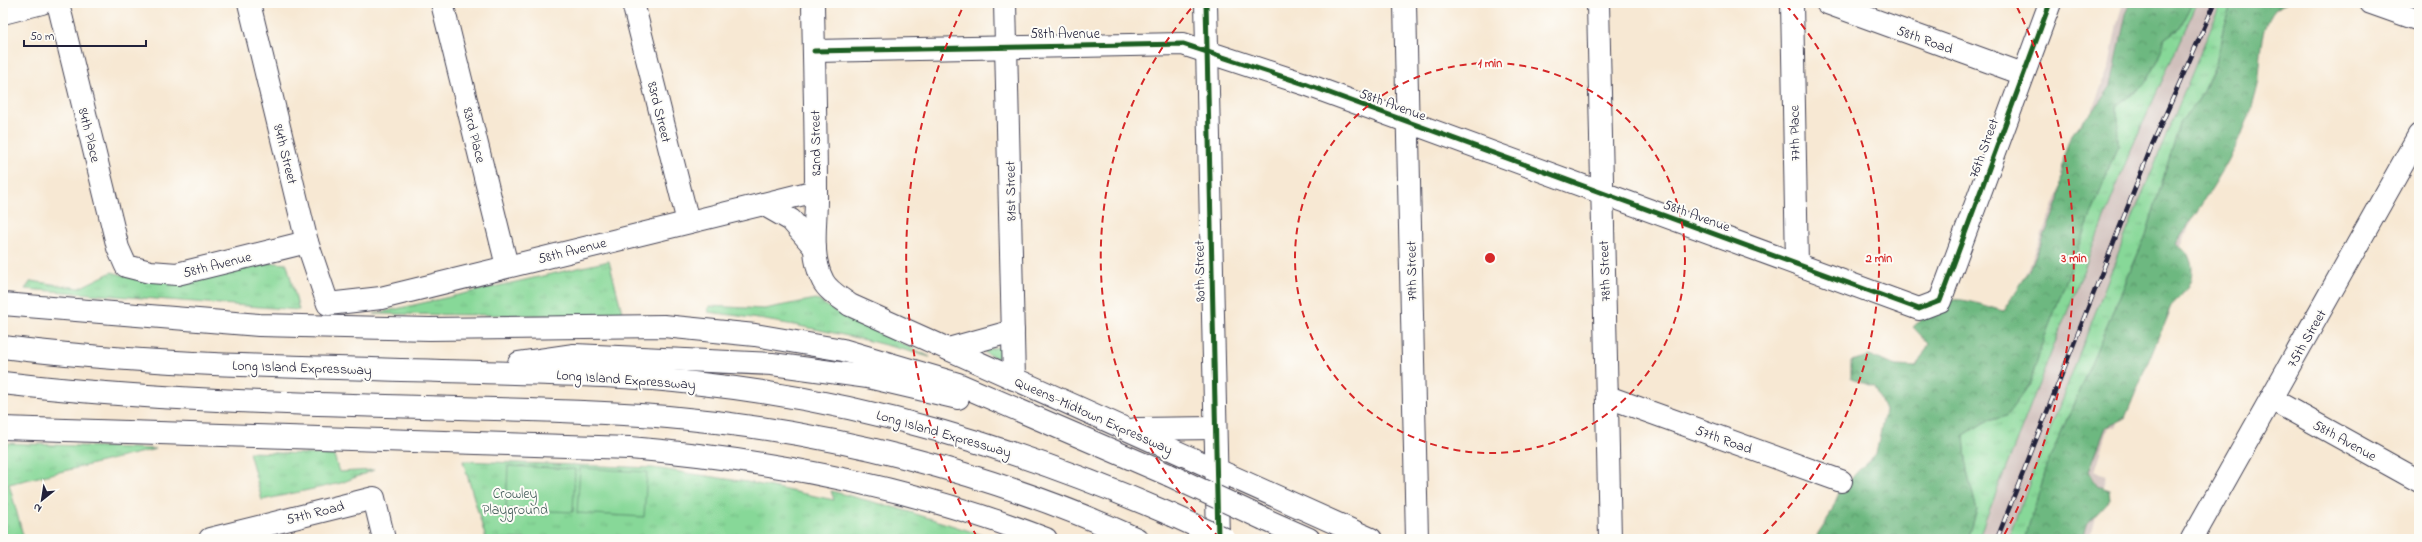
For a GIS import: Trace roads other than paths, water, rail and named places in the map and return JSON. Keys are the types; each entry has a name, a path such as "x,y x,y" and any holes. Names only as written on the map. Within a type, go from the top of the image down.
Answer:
{"main road":[{"path":"3,13 42,3"},
{"name":"84th Place","path":"58,3 118,248 126,266"},
{"name":"84th Street","path":"249,3 307,242 328,304"},
{"name":"83rd Place","path":"442,3 507,266"},
{"name":"83rd Street","path":"633,3 688,222"},
{"name":"82nd Street","path":"812,3 816,191 815,248 823,282"},
{"name":"81st Street","path":"1005,3 1014,379"},
{"name":"80th Street","path":"1206,3 1218,539"},
{"name":"79th Street","path":"1405,3 1417,539"},
{"name":"78th Street","path":"1598,3 1610,539"},
{"name":"77th Place","path":"1792,3 1797,264"},
{"name":"58th Road","path":"1827,3 2023,74"},
{"name":"76th Street","path":"1940,301 2050,3"},
{"path":"2370,3 2419,20"},
{"name":"58th Avenue","path":"814,51 1006,46 1183,44 1305,84 1919,309 1940,301"},
{"name":"75th Street","path":"2192,539 2419,135"},
{"name":"58th Avenue","path":"328,304 381,298 816,191"},
{"path":"763,204 791,220 815,248"},
{"name":"58th Avenue","path":"126,266 150,272 177,274 307,242"},
{"name":"Queens-Midtown Expressway","path":"823,282 850,306 1371,539"},
{"path":"3,304 195,321 302,327 430,329 635,326 726,331 813,344 880,360 958,384 1169,475 1309,539"},
{"path":"948,349 1013,331"},
{"name":"Long Island Expressway","path":"3,347 183,363 644,378 736,388 817,401 875,413 991,445 1103,485 1225,539"},
{"path":"458,371 574,355 747,362 805,367 868,377 1028,413"},
{"path":"3,383 167,398 609,413 728,423 843,443 944,469 1014,491 1137,539"},
{"name":"57th Road","path":"1608,397 1841,481"},
{"name":"58th Avenue","path":"2271,400 2419,481"},
{"path":"3,428 623,447 708,455 806,470 893,490 959,508 1046,539"},
{"path":"1130,430 1215,428"},
{"name":"57th Road","path":"210,539 374,498 384,539"}],"railway":[{"path":"1997,539 2152,145 2215,3"}],"park label":[{"name":"Crowley Playground","path":"515,502"}]}
